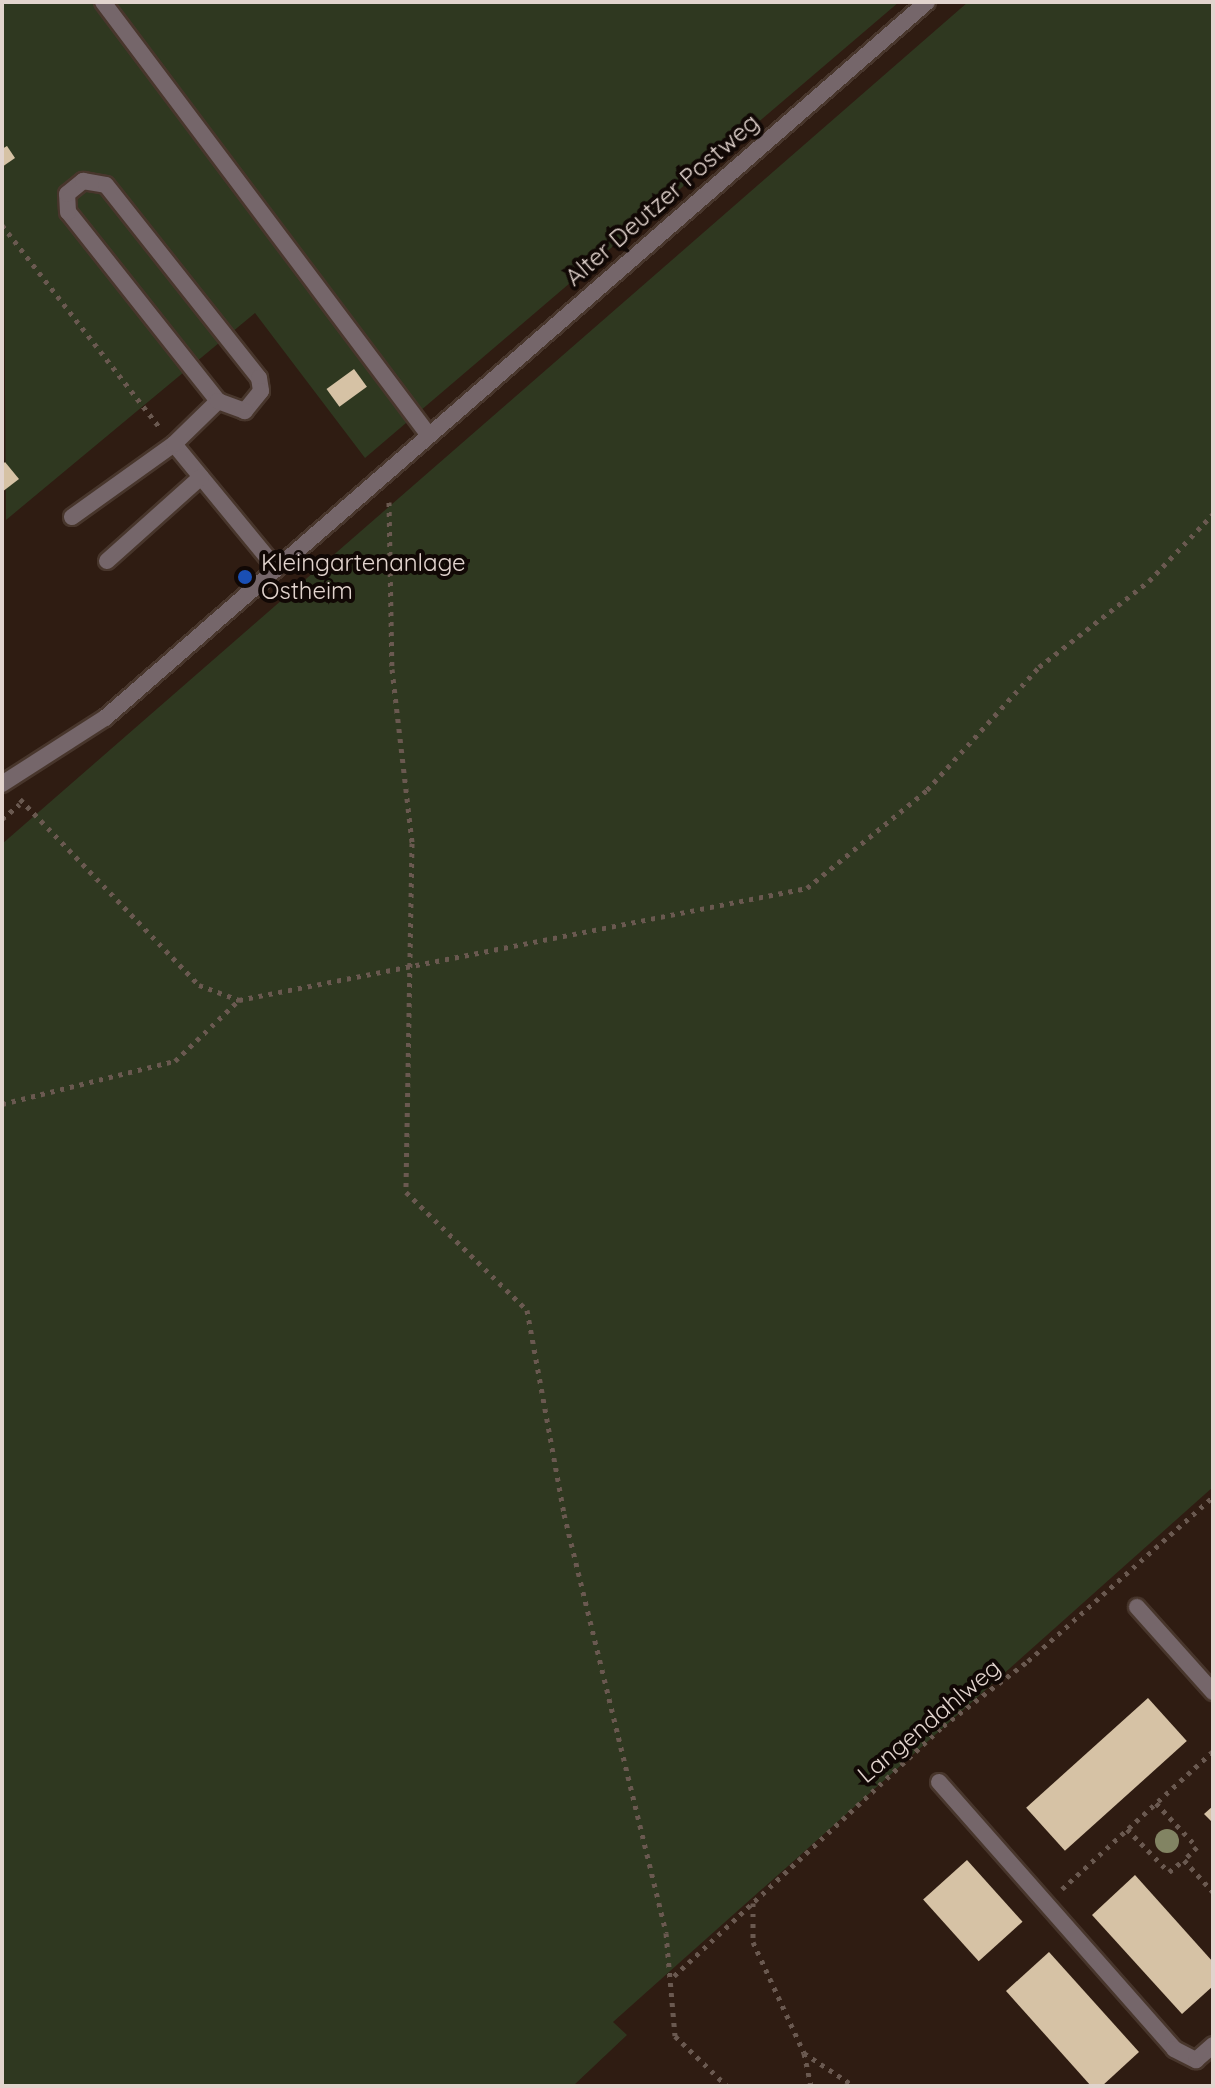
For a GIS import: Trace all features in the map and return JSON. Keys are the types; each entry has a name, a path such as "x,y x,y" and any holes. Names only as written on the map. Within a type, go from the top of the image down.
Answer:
{"street":[{"path":"103,2 428,434"},
{"name":"Alter Deutzer Postweg","path":"2,784 105,718 927,2"},
{"path":"83,181 106,185 259,378 261,391 245,411 218,401 68,212 67,194 83,181"},
{"path":"72,517 174,444 218,401"},
{"path":"174,444 276,568"},
{"path":"107,561 201,477"},
{"path":"1137,1607 1213,1692"},
{"path":"939,1782 1044,1906 1174,2049 1196,2060 1213,2045"}],"path":[{"path":"2,225 174,444"},
{"path":"390,503 392,669 412,843 414,970 406,1192 527,1310 564,1514 673,1977 675,2036 727,2086"},
{"path":"2,819 22,802 199,985 239,1000 414,970 807,888 927,790 1039,667 1149,581 1213,514"},
{"path":"2,1104 175,1061 239,1000"},
{"name":"Langendahlweg","path":"673,1977 943,1726 1028,1661 1213,1497"},
{"path":"1044,1906 1213,1751"},
{"path":"1127,1829 1169,1872 1184,1860 1197,1847 1156,1803"},
{"path":"1184,1860 1213,1892"},
{"path":"753,1902 753,1942 804,2053 811,2086"},
{"path":"804,2053 854,2086"}],"green space":[{"path":"2,2 899,2 365,458 255,313 6,520"},
{"path":"968,2 1213,2 1213,1487 613,2022 627,2035 573,2086 2,2086 2,844"}],"building":[{"path":"7,146 15,158 2,167 2,149"},
{"path":"354,369 367,387 339,407 326,389"},
{"path":"5,462 19,479 2,492 2,465"},
{"path":"1148,1698 1187,1741 1065,1851 1026,1808"},
{"path":"1213,1806 1213,1823 1204,1814"},
{"path":"967,1860 1023,1922 979,1961 923,1899"},
{"path":"1135,1875 1213,1962 1213,1986 1182,2014 1092,1915"},
{"path":"1049,1952 1139,2052 1102,2086 1091,2086 1006,1991"}],"place":[{"name":"Kleingartenanlage Ostheim","path":"245,577"}]}
